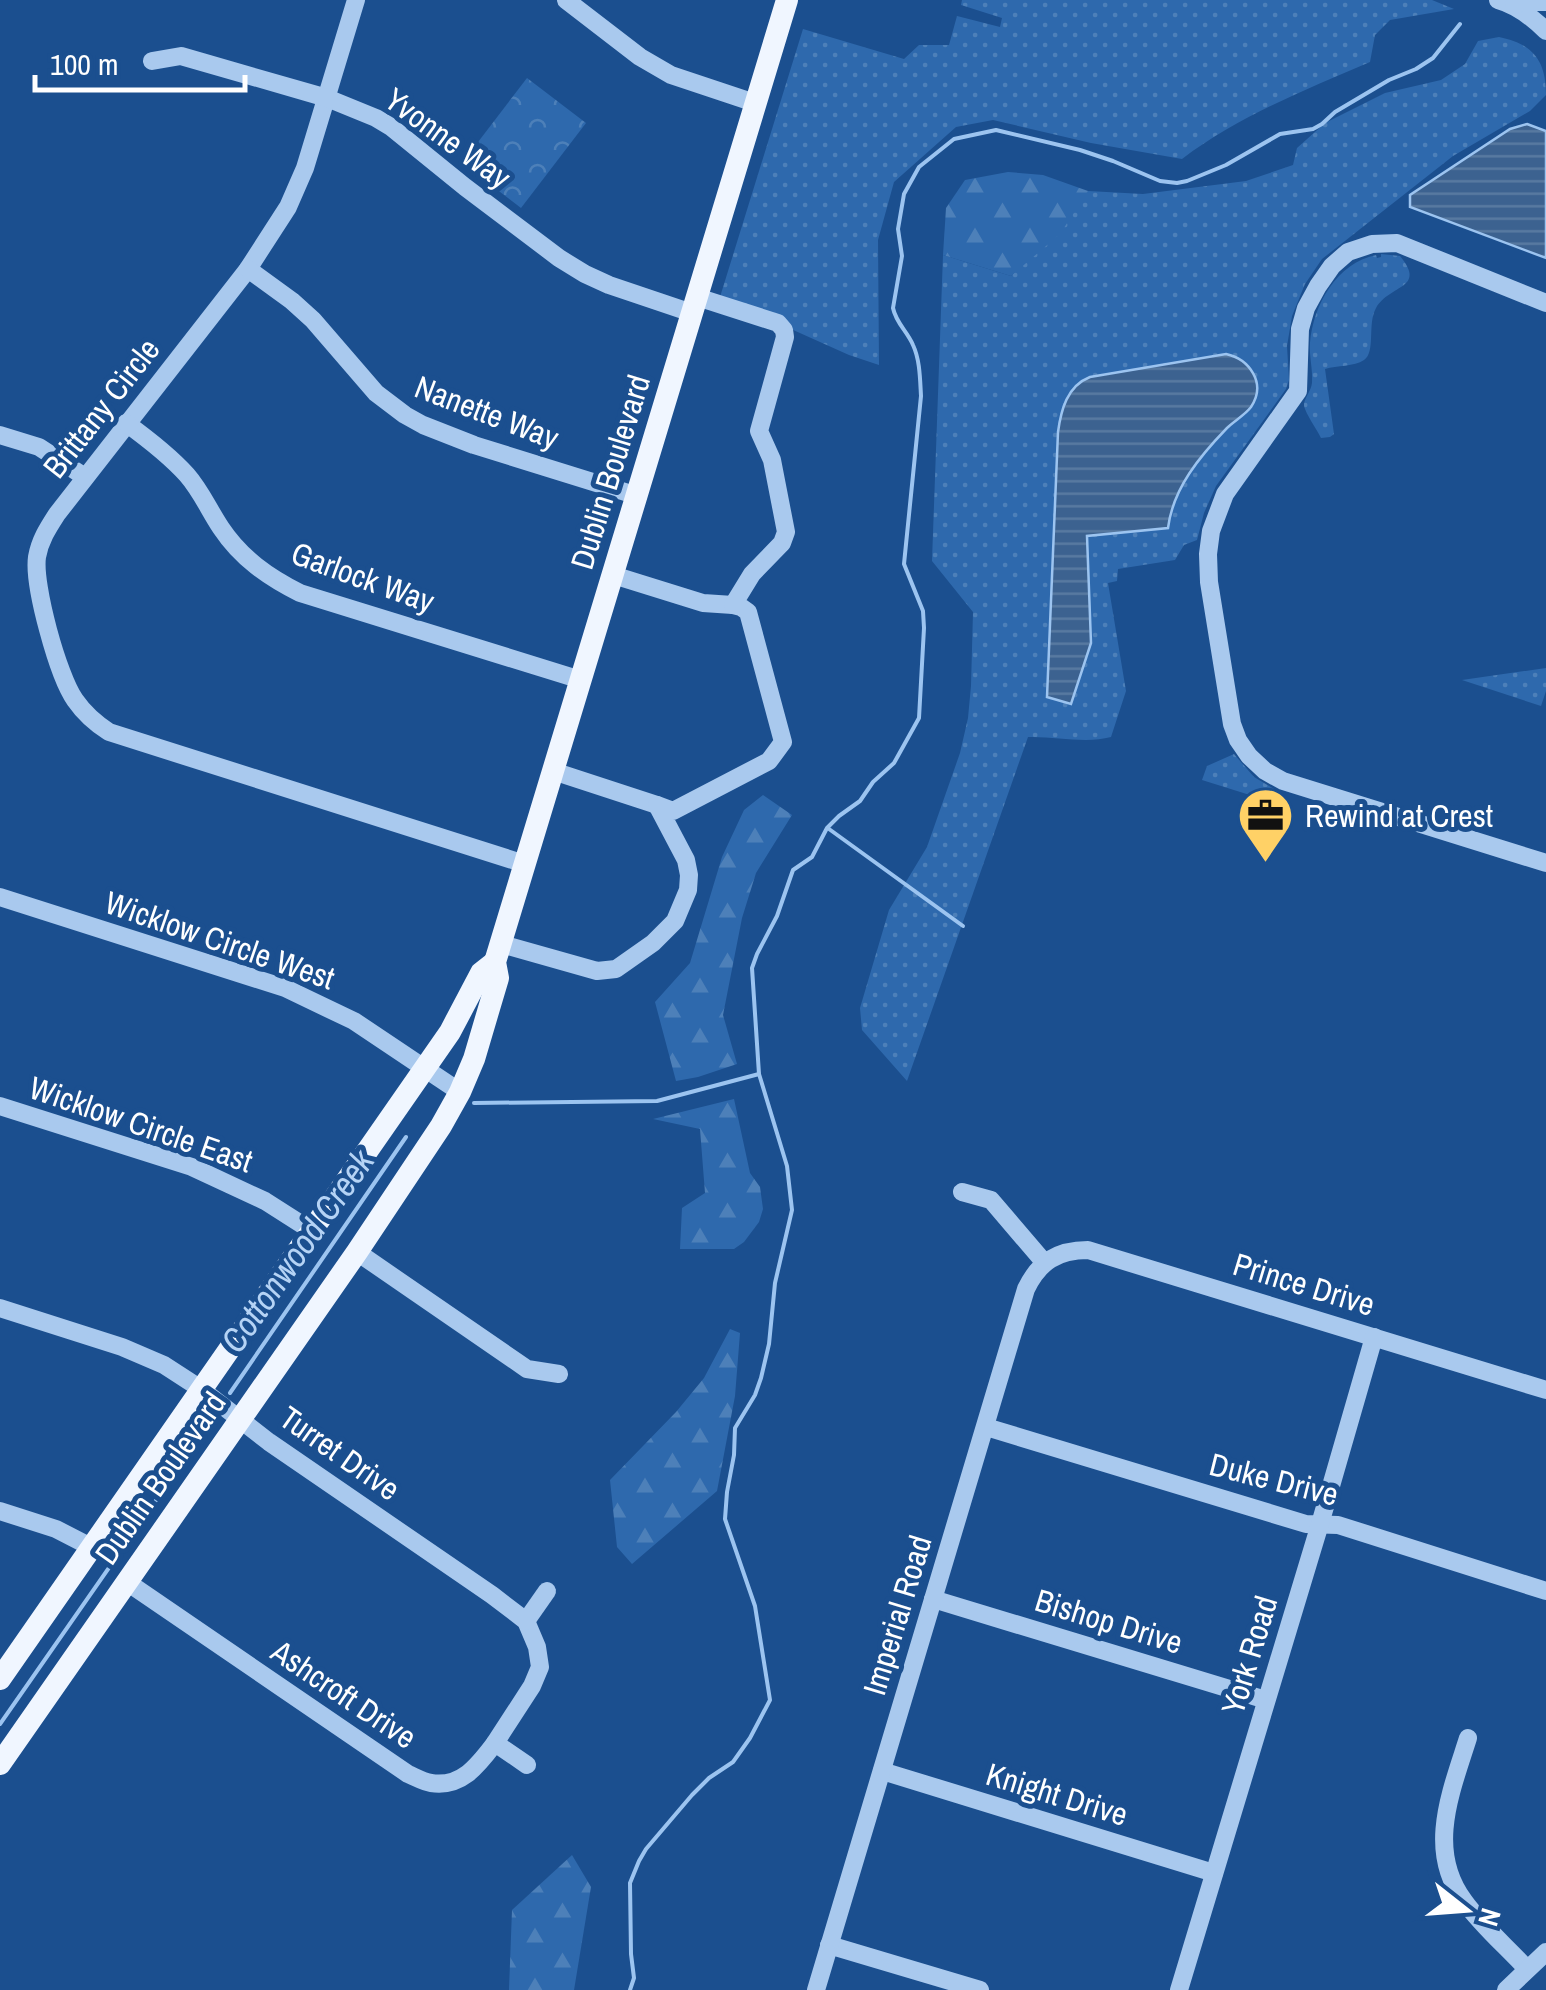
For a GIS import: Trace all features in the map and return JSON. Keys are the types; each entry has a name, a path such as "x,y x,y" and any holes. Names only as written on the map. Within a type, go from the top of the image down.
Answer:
{"main road":[{"name":"Dublin Boulevard","path":"0,1764 357,1252 460,1092 474,1060 498,978 498,953 788,0"},
{"name":"Dublin Boulevard","path":"0,1678 450,1032 481,974 498,953"}],"street":[{"name":"Brittany Circle","path":"356,0 297,188 273,232 46,532 36,561 37,580 66,684 96,723 124,738 525,864"},
{"path":"566,0 655,66 691,83 756,103"},
{"path":"1506,2 1546,2"},
{"path":"1506,2 1546,31"},
{"name":"Yvonne Way","path":"152,61 182,56 358,110 391,127 465,188 585,274 608,285 778,323 785,338 759,432 772,460 786,532 782,543 752,574 733,605"},
{"path":"1546,303 1397,244 1363,246 1340,258 1318,286 1303,318 1298,391 1225,494 1214,518 1208,554 1232,724 1238,740 1256,764 1283,782 1546,862"},
{"name":"Nanette Way","path":"248,269 313,320 376,393 405,415 474,446 638,496"},
{"name":"Garlock Way","path":"126,423 186,474 235,545 280,584 581,680"},
{"path":"0,435 23,440 85,477"},
{"path":"553,771 673,810 769,762 782,742 748,612 741,607 703,603 614,576"},
{"path":"498,953 597,971 616,970 653,943 675,921 690,875 657,805"},
{"name":"Wicklow Circle West","path":"0,897 285,988 354,1021 460,1092"},
{"name":"Wicklow Circle East","path":"0,1106 192,1167 265,1201 312,1231"},
{"path":"962,1192 991,1200 1044,1262"},
{"name":"Prince Drive","path":"1044,1262 1060,1253 1088,1250 1546,1390"},
{"path":"357,1252 527,1369 560,1374"},
{"name":"Imperial Road","path":"816,1990 1026,1289 1044,1262"},
{"name":"Turret Drive","path":"0,1308 122,1347 164,1366 202,1389 269,1442 526,1621"},
{"name":"York Road","path":"1179,1990 1374,1337"},
{"name":"Duke Drive","path":"986,1427 1306,1524 1338,1525 1546,1592"},
{"path":"0,1511 56,1529 92,1548"},
{"name":"Ashcroft Drive","path":"127,1582 408,1774 431,1784 455,1781 471,1773 496,1743"},
{"path":"527,1766 496,1743 540,1667 537,1646 526,1621 548,1591"},
{"name":"Bishop Drive","path":"933,1599 1266,1700"},
{"path":"1468,1738 1443,1831 1447,1870 1464,1901 1528,1969"},
{"name":"Knight Drive","path":"882,1772 1214,1873"},
{"path":"829,1945 980,1990"},
{"path":"1506,1990 1546,1952"}],"green space":[{"path":"962,0 1432,0 1454,9 1390,20 1375,35 1370,62 1249,117 1182,159 993,120 956,127 894,182 878,240 879,365 720,297 803,29 904,59 919,45 949,45 957,16 1000,27 1002,18 961,5"},
{"path":"1499,37 1521,44 1535,56 1543,72 1546,95 1530,111 1453,156 1322,259 1305,284 1292,316 1286,389 1216,486 1197,540 1184,545 1175,560 1118,569 1117,581 1108,583 1126,691 1111,737 1028,737 907,1081 862,1030 860,1008 889,910 927,847 968,718 973,612 932,561 943,255 1011,276 1088,191 1143,194 1246,181 1293,165 1297,148 1325,123 1385,93 1441,80 1465,64 1478,41"},
{"path":"527,78 586,123 521,208 462,163"},
{"path":"1008,172 1043,175 1088,191 1060,234 1011,276 943,255 946,208 965,180"},
{"path":"1381,254 1400,256 1410,275 1376,308 1368,356 1355,364 1325,369 1334,434 1321,438 1304,404 1312,383 1310,343 1316,314 1339,276 1362,260"},
{"path":"1546,668 1546,691 1541,706 1462,680"},
{"path":"1234,754 1254,777 1274,789 1277,798 1269,801 1202,780 1207,766"},
{"path":"763,795 792,815 756,873 742,918 723,1015 737,1064 676,1081 655,1002 690,963 722,857 744,810"},
{"path":"734,1099 750,1173 760,1187 763,1209 759,1222 734,1249 680,1249 682,1208 705,1193 700,1129 653,1119"},
{"path":"730,1329 740,1333 735,1396 717,1491 632,1564 617,1547 610,1480 704,1378"},
{"path":"572,1855 591,1887 574,1990 509,1990 512,1910"}],"shaded area":[{"path":"1527,124 1546,131 1546,258 1410,207 1410,195 1510,129"},
{"path":"1226,354 1242,361 1253,373 1257,389 1251,407 1227,428 1189,474 1176,499 1168,528 1087,536 1091,643 1071,704 1047,697 1058,432 1066,400 1076,386 1090,377"}],"waterway":[{"name":"Cottonwood Creek","path":"630,1990 634,1978 630,1883 639,1861 692,1795 733,1762 770,1700 755,1606 725,1519 735,1428 761,1378 775,1283 792,1210 787,1166 759,1074 752,968 793,870 812,857 827,828 860,801 894,763 919,718 923,611 904,564 921,396 915,351 893,308 902,256 898,229 904,194 919,167 954,139 996,130 1080,150 1160,181 1187,181 1226,165 1280,134 1322,124 1335,112 1433,58 1460,24"},
{"path":"829,829 963,926"},
{"name":"Cottonwood Creek","path":"474,1103 657,1101 759,1074"},
{"name":"Cottonwood Creek","path":"230,1393 406,1137"},
{"name":"Cottonwood Creek","path":"0,1724 212,1420"}],"place":[{"name":"Rewind at Crest","path":"1266,864"}]}
